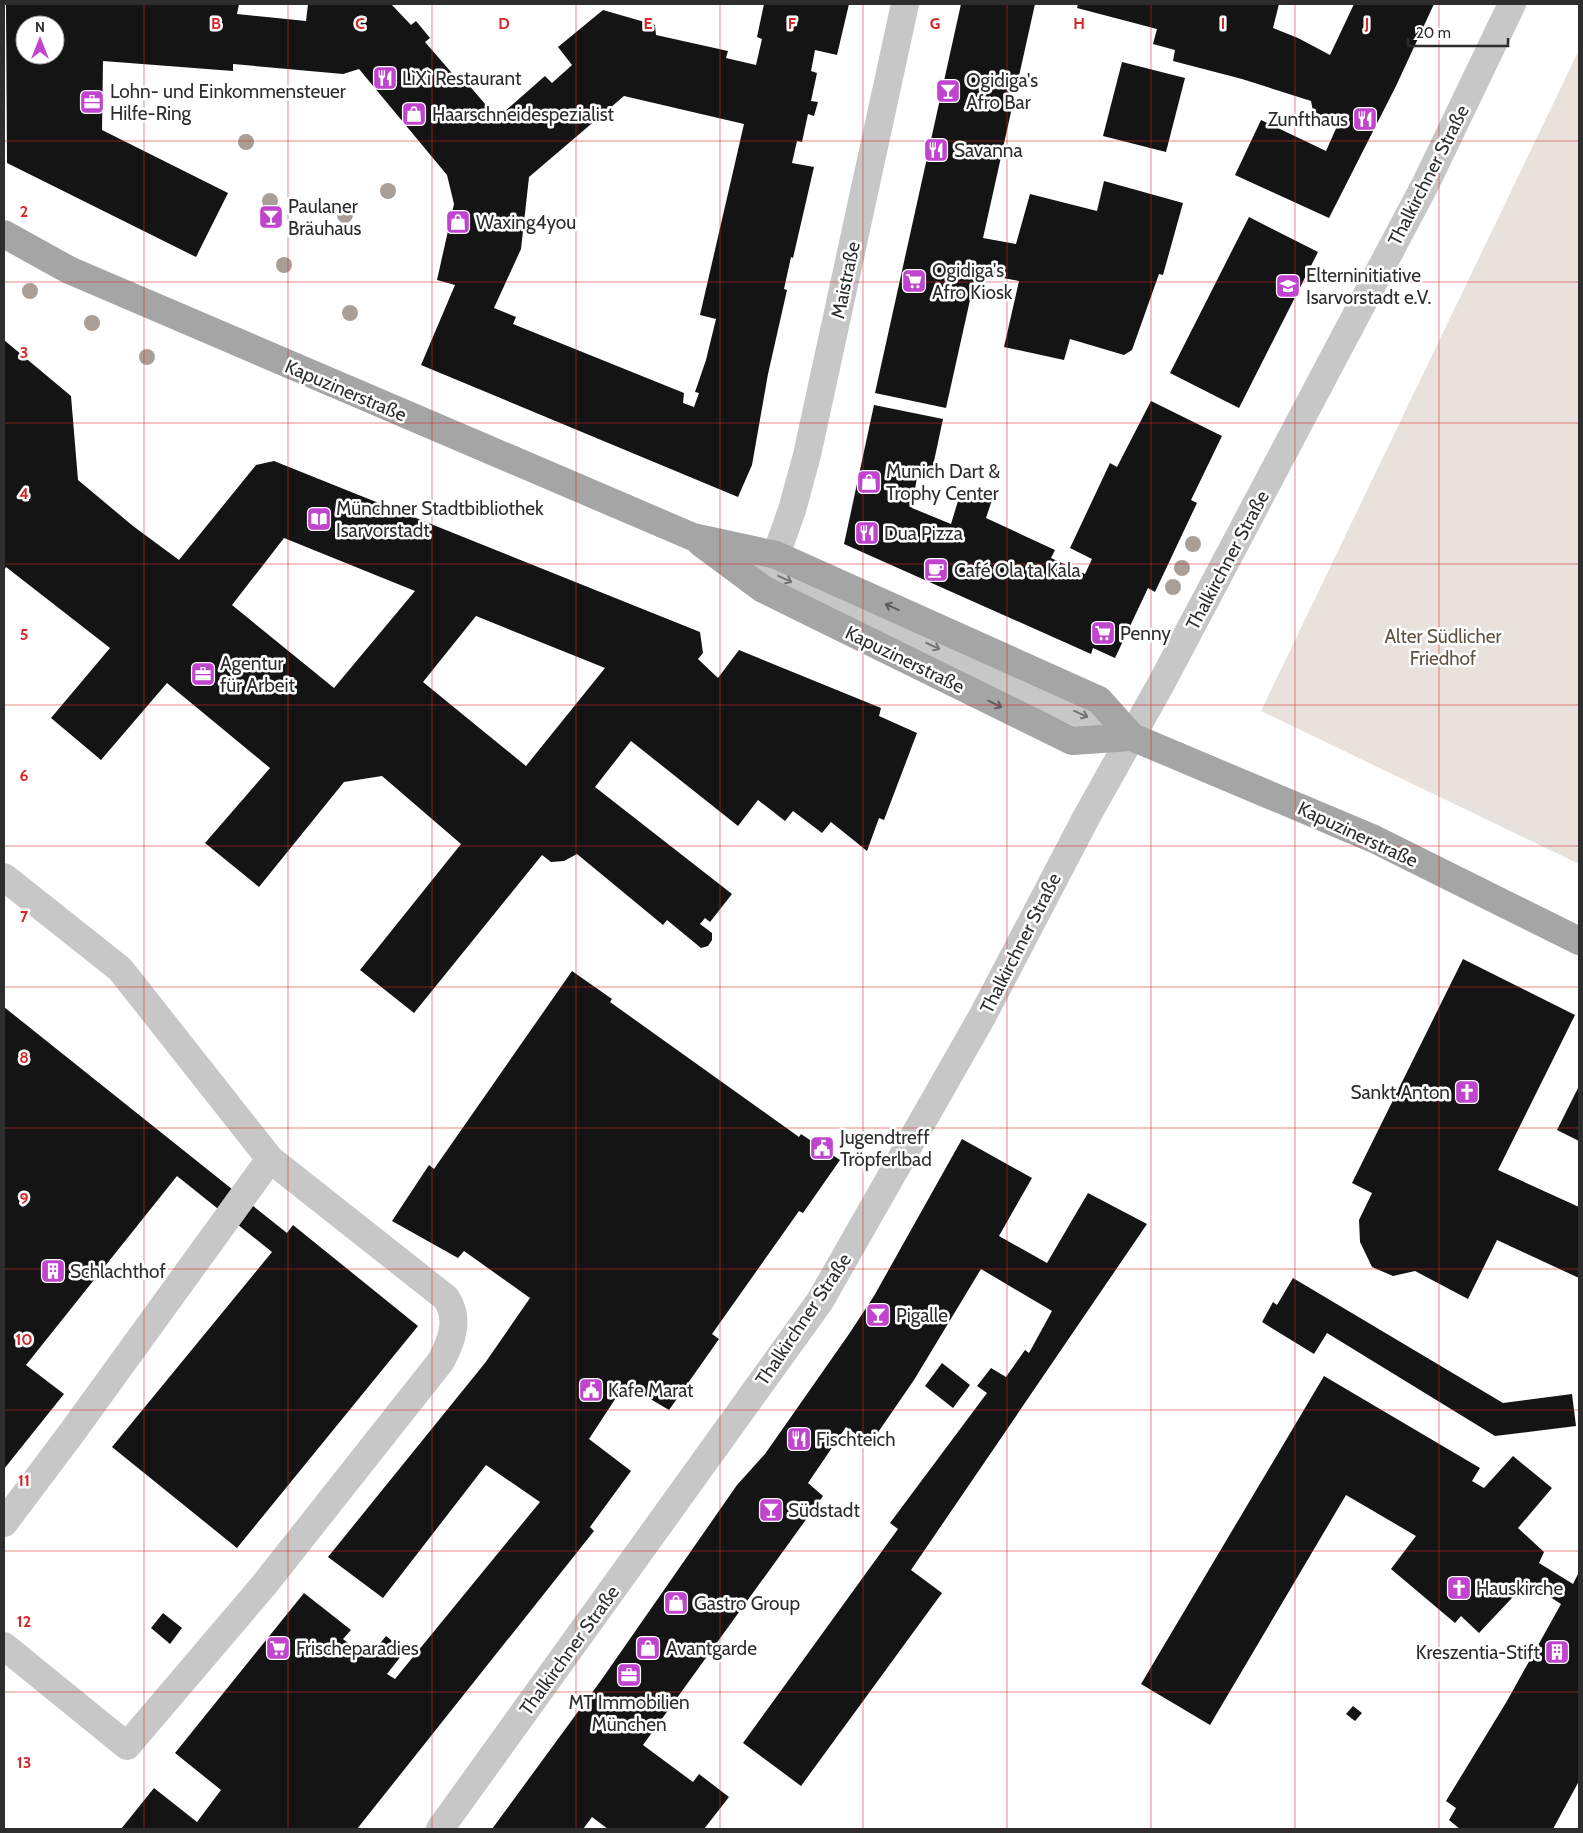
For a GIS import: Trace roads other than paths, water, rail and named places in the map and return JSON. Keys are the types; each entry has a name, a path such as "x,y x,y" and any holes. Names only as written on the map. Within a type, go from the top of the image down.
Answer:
{"main road":[{"name":"Kapuzinerstraße","path":"4,234 69,270 693,537 776,555 1099,700 1132,737 1374,839 1579,941"},
{"name":"Kapuzinerstraße","path":"693,537 763,589 1072,741 1132,737"}],"street":[{"name":"Maistraße","path":"776,555 792,510 807,456 905,4"},
{"name":"Thalkirchner Straße","path":"440,1829 820,1301 983,1015 1087,816 1132,737 1426,183 1512,4"},
{"path":"4,876 120,969 270,1159 446,1298 452,1307 453,1330 441,1361 264,1585 127,1746 4,1646"},
{"path":"4,1523 270,1159"}],"place":[{"name":"LìXì Restaurant","path":"385,78"},
{"name":"Ogidiga's Afro Bar","path":"948,91"},
{"name":"Lohn- und Einkommensteuer Hilfe-Ring","path":"92,102"},
{"name":"Haarschneidespezialist","path":"414,114"},
{"name":"Zunfthaus","path":"1365,119"},
{"name":"Savanna","path":"936,150"},
{"name":"Paulaner Bräuhaus","path":"271,217"},
{"name":"Waxing4you","path":"458,222"},
{"name":"Ogidiga's Afro Kiosk","path":"914,281"},
{"name":"Elterninitiative Isarvorstadt e.V.","path":"1288,286"},
{"name":"Munich Dart & Trophy Center","path":"869,482"},
{"name":"Münchner Stadtbibliothek Isarvorstadt","path":"319,519"},
{"name":"Dua Pizza","path":"867,533"},
{"name":"Café Ola ta Kala","path":"936,570"},
{"name":"Penny","path":"1103,633"},
{"name":"Agentur für Arbeit","path":"203,674"},
{"name":"Sankt Anton","path":"1467,1092"},
{"name":"Jugendtreff Tröpferlbad","path":"822,1148"},
{"name":"Schlachthof","path":"53,1271"},
{"name":"Pigalle","path":"878,1315"},
{"name":"Kafe Marat","path":"591,1390"},
{"name":"Fischteich","path":"799,1439"},
{"name":"Südstadt","path":"771,1510"},
{"name":"Hauskirche","path":"1459,1588"},
{"name":"Gastro Group","path":"676,1603"},
{"name":"Frischeparadies","path":"278,1648"},
{"name":"Avantgarde","path":"648,1648"},
{"name":"Kreszentia-Stift","path":"1557,1652"},
{"name":"MT Immobilien München","path":"629,1675"}],"park label":[{"name":"Alter Südlicher Friedhof","path":"1443,647"}]}
